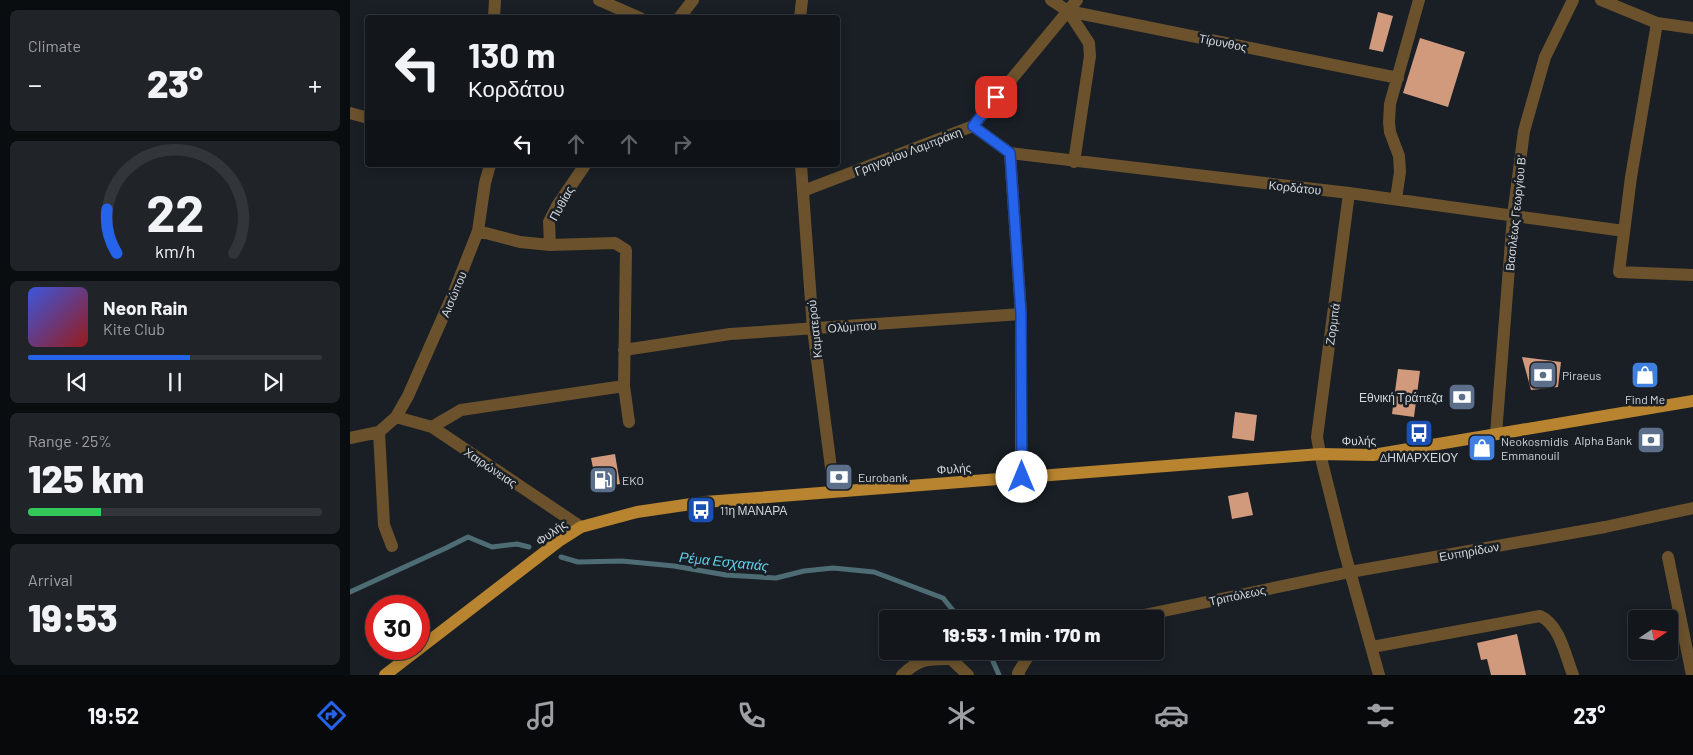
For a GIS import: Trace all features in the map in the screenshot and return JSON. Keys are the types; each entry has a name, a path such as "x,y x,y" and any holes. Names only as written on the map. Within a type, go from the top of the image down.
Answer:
{"main road":[{"name":"Φυλής","path":"385,675 559,541 581,527 637,512 696,504 1022,477 1320,454 1373,454 1693,401"}],"street":[{"path":"494,15 495,0"},
{"path":"599,0 633,15"},
{"path":"681,15 693,0"},
{"path":"800,15 802,0"},
{"name":"Τίρυνθος","path":"1051,0 1068,11 1398,78"},
{"name":"Γρηγορίου Λαμπράκη","path":"803,191 973,126 1077,0"},
{"path":"1396,199 1400,172 1389,122 1390,104 1418,0"},
{"name":"Βασιλέως Γεωργίου Β'","path":"1496,434 1513,216 1524,131 1545,57 1573,0"},
{"path":"1602,0 1657,23 1693,28"},
{"path":"1068,11 1089,43 1090,56 1074,162"},
{"path":"1657,23 1631,176 1619,272 1693,275"},
{"path":"350,113 365,117"},
{"name":"Κορδάτου","path":"973,126 1010,153 1349,193 1624,231"},
{"path":"1010,153 1021,314 1022,477"},
{"name":"Αισώπου","path":"380,432 396,417 408,396 454,292 478,231 485,183 489,167"},
{"name":"Πυθίας","path":"550,245 550,222 557,206 584,167"},
{"name":"Καματερού","path":"801,167 812,329 834,492"},
{"name":"Ζορμπά","path":"1349,193 1317,437 1350,572"},
{"path":"478,231 520,242 550,245 616,243 626,250 624,386 629,422"},
{"name":"Ολύμπου","path":"624,350 730,334 1021,314"},
{"path":"432,427 461,410 624,386"},
{"name":"Χαιρώνειας","path":"396,417 432,427 581,527"},
{"path":"350,438 380,432 384,525 392,546"},
{"name":"Ευπηρίδων","path":"1350,572 1605,527 1693,508"},
{"path":"1668,557 1692,675"},
{"path":"1350,572 1379,675"},
{"name":"Τριπόλεως","path":"1164,611 1350,572"},
{"path":"1372,647 1540,616 1548,620 1555,630 1573,675"},
{"path":"902,675 914,664 927,660 951,659 968,675"},
{"path":"1019,674 1026,660"}],"building":[{"path":"1378,12 1393,16 1383,52 1369,49"},
{"path":"1420,38 1465,52 1448,107 1403,93"},
{"name":"Piraeus","path":"1522,357 1561,362 1558,387 1531,390"},
{"path":"1398,369 1420,371 1414,417 1392,414"},
{"path":"1235,412 1257,415 1254,441 1232,438"},
{"path":"615,454 620,484 597,488 591,458"},
{"path":"1248,492 1253,515 1232,519 1228,496"},
{"path":"1517,634 1526,675 1491,675 1487,659 1481,660 1477,643"}],"waterway":[{"name":"Ρέμα Εσχατιάς","path":"350,592 468,537 492,547 517,544 529,547"},
{"name":"Ρέμα Εσχατιάς","path":"561,557 578,562 622,561 674,566 726,575 776,578 804,571 833,568 874,572 943,598 953,610"},
{"name":"Ρέμα Εσχατιάς","path":"992,660 999,675"}],"place":[{"name":"Piraeus","path":"1543,375"},
{"name":"Find Me","path":"1645,375"},
{"name":"Εθνική Τράπεζα","path":"1462,397"},
{"name":"ΔΗΜΑΡΧΕΙΟΥ","path":"1419,433"},
{"name":"Alpha Bank","path":"1651,440"},
{"name":"Neokosmidis Emmanouil","path":"1482,448"},
{"name":"Eurobank","path":"839,477"},
{"name":"EKO","path":"603,480"},
{"name":"11η ΜΑΝΑΡΑ","path":"701,510"}],"route":[{"path":"996,97 973,126 1010,153 1021,314 1022,477"}]}
